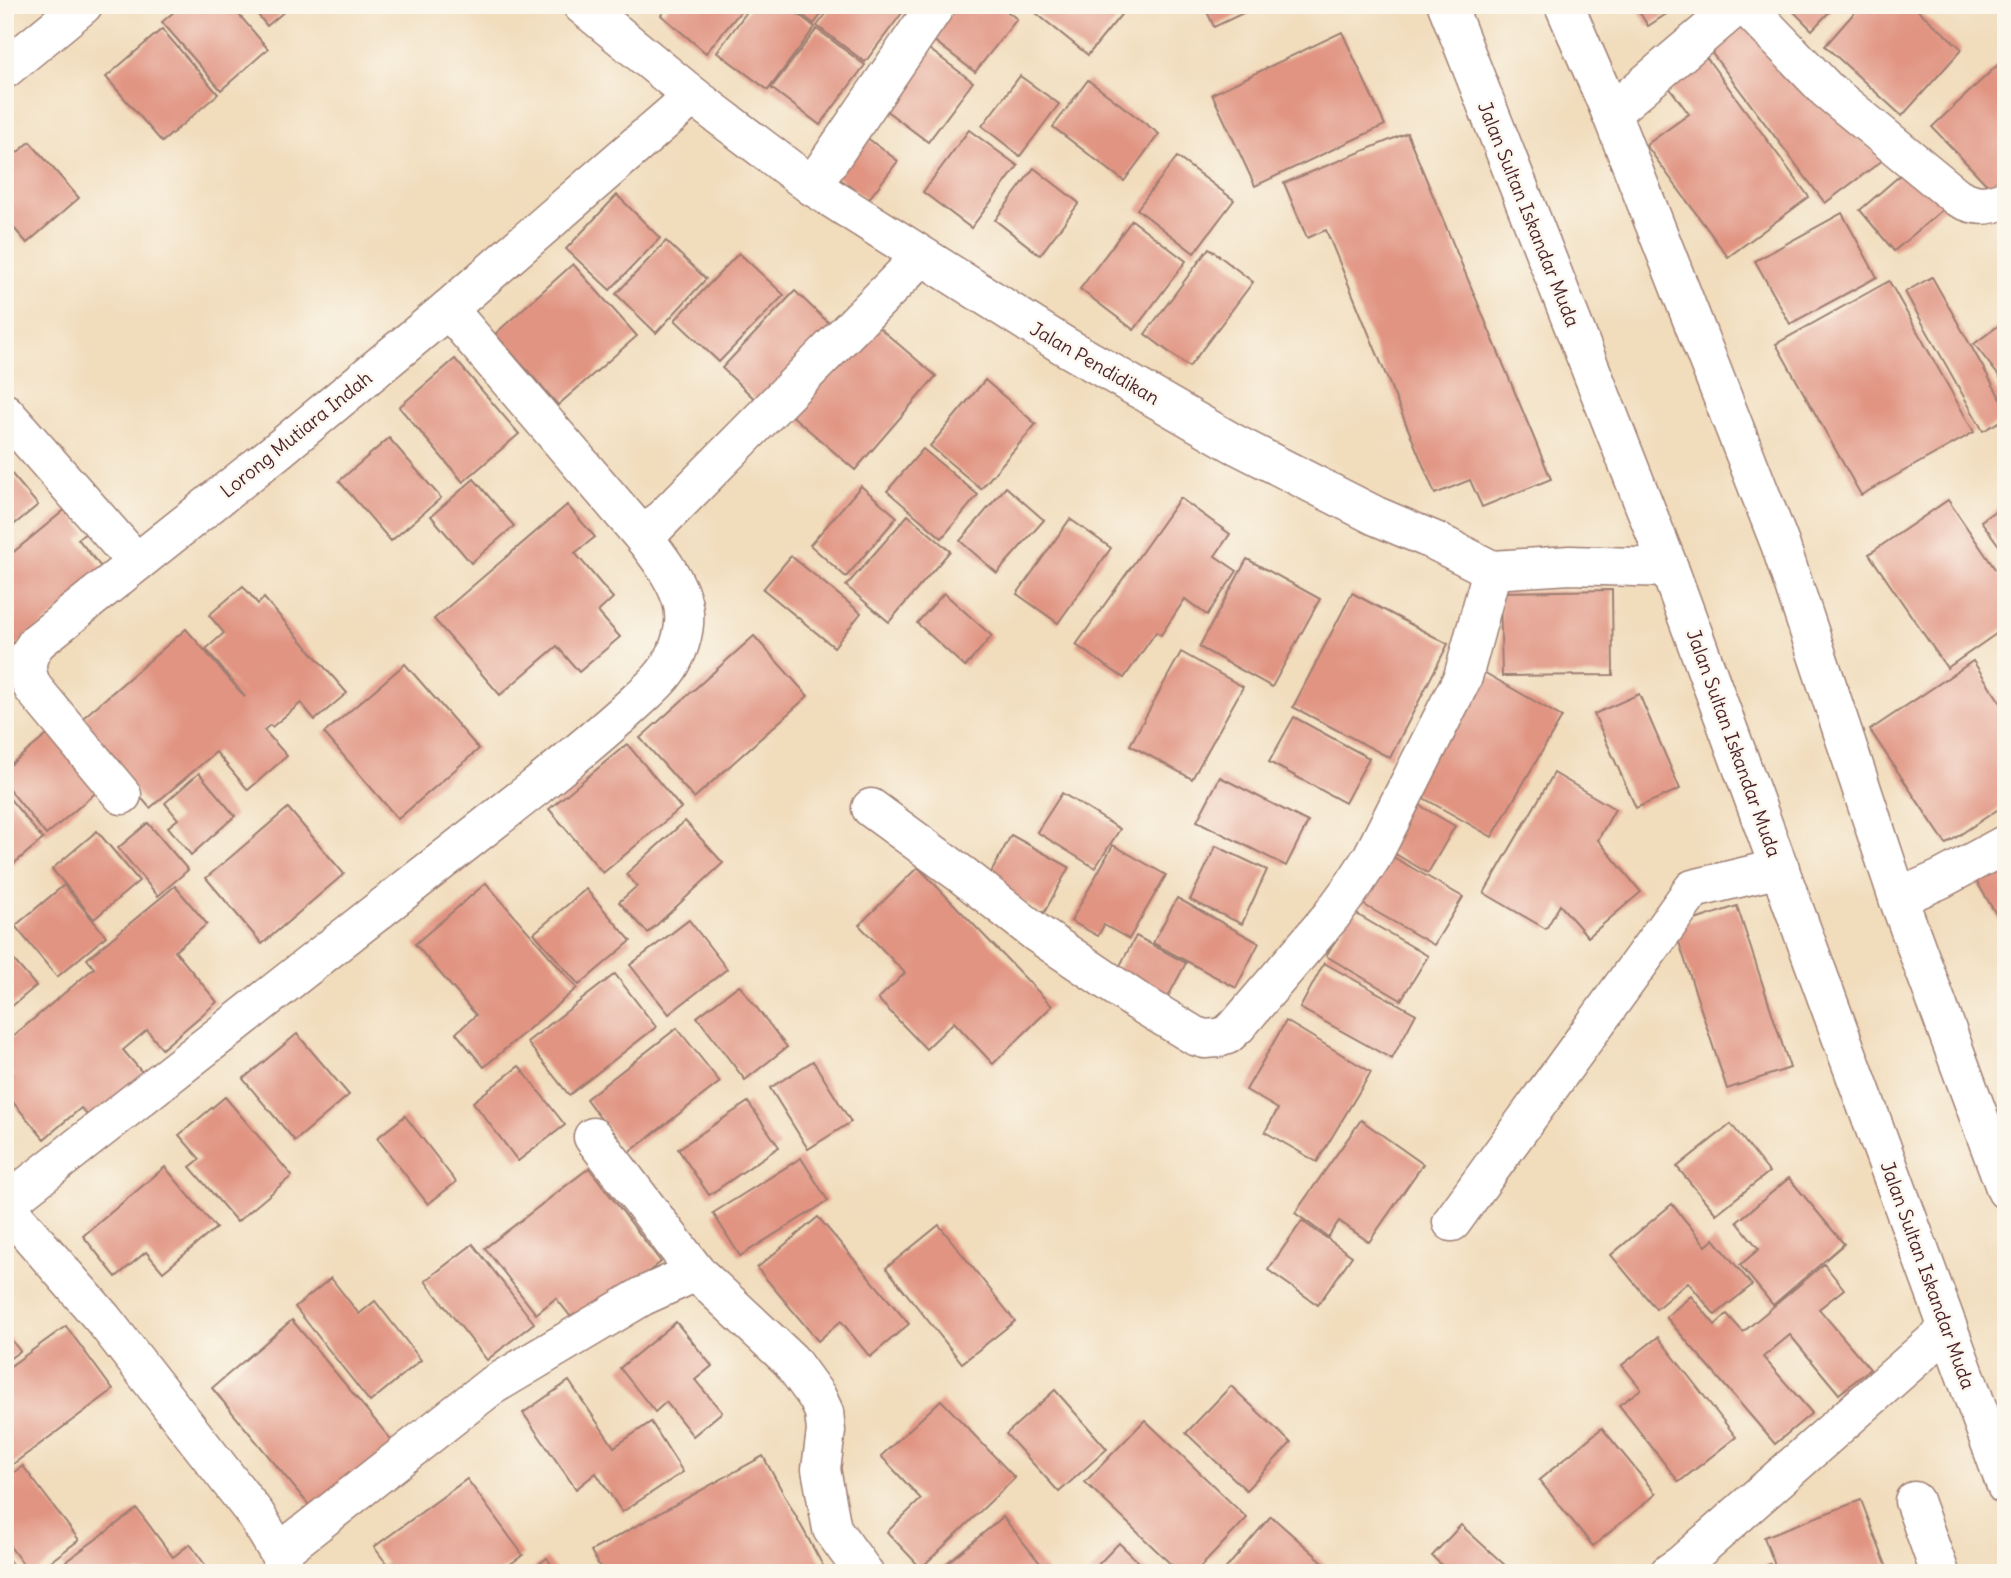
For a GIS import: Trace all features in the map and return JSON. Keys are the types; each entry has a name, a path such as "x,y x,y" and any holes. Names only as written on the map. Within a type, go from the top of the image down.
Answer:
{"main road":[{"path":"5,69 83,5"},
{"name":"Jalan Pendidikan","path":"582,5 693,96 812,186 921,257 1063,345 1233,443 1376,516 1435,541 1492,570"},
{"path":"812,186 936,5"},
{"name":"Jalan Sultan Iskandar Muda","path":"1447,5 1669,568 2006,1486"},
{"path":"1564,5 1611,113 1780,544 1898,898 2006,1190"},
{"path":"1611,113 1738,5"},
{"path":"1745,5 1827,90 1957,197 1981,206 1989,206 2006,199"},
{"name":"Lorong Mutiara Indah","path":"122,795 46,706 30,681 25,664 28,654 37,642 448,309 693,96"},
{"path":"645,538 921,257"},
{"path":"448,309 645,538 667,568 681,598 684,615 681,642 672,662 661,677 619,717 536,788 5,1205 103,1319 256,1515 282,1563 490,1387 643,1296 696,1272"},
{"path":"5,413 136,562"},
{"path":"871,808 1038,934 1137,1001 1195,1036 1205,1039 1227,1035 1273,986 1331,916 1371,857 1462,677 1492,570 1570,565 1669,568"},
{"path":"1898,898 1941,879 2006,844"},
{"path":"1452,1222 1693,889 1780,868"},
{"path":"593,1137 696,1272 790,1360 817,1397 824,1412 826,1431 821,1469 832,1529 864,1573"},
{"path":"1669,1573 1947,1329"},
{"path":"1914,1501 1940,1573"}],"building":[{"path":"182,5 231,5 268,49 221,90 162,22"},
{"path":"250,5 292,5 267,26"},
{"path":"669,5 746,5 706,53 661,15"},
{"path":"752,5 786,5 815,27 768,90 717,52"},
{"path":"790,5 828,5 814,24"},
{"path":"833,5 908,5 865,62 817,26"},
{"path":"952,5 999,5 1017,19 975,72 928,36"},
{"path":"1026,5 1129,5 1088,55"},
{"path":"1204,5 1260,5 1214,27"},
{"path":"1635,5 1680,5 1648,26"},
{"path":"1787,5 1836,5 1812,30"},
{"path":"1861,5 1912,5 1962,49 1902,116 1825,46"},
{"path":"1738,20 1883,160 1825,203 1705,44"},
{"path":"162,29 218,94 162,142 106,77"},
{"path":"817,29 865,65 820,125 771,88"},
{"path":"1342,32 1385,125 1255,186 1212,94"},
{"path":"921,43 973,82 928,142 876,103"},
{"path":"1701,50 1809,197 1728,257 1646,145 1689,114 1663,79"},
{"path":"2006,57 2006,177 1992,190 1932,127"},
{"path":"1020,76 1059,104 1020,156 982,126"},
{"path":"1088,80 1159,134 1124,181 1053,127"},
{"path":"969,130 1018,166 971,228 923,192"},
{"path":"858,131 898,161 868,200 828,170"},
{"path":"1407,133 1551,479 1482,507 1470,480 1435,494 1326,230 1307,238 1284,183"},
{"path":"30,142 79,198 27,243 5,218 5,163"},
{"path":"1177,157 1234,200 1194,253 1137,209"},
{"path":"1912,165 1948,205 1894,251 1860,210"},
{"path":"1034,168 1079,203 1040,255 995,220"},
{"path":"617,195 660,238 610,290 566,249"},
{"path":"1842,213 1877,277 1790,324 1755,261"},
{"path":"1132,220 1186,261 1134,330 1080,289"},
{"path":"666,241 706,279 656,333 616,294"},
{"path":"1209,248 1253,282 1189,367 1145,334"},
{"path":"739,253 784,295 719,362 675,320"},
{"path":"573,264 637,336 558,405 495,334"},
{"path":"1932,277 2006,408 2006,418 1983,431 1905,292"},
{"path":"1889,281 1974,432 1861,495 1776,344"},
{"path":"795,291 834,328 761,405 722,368"},
{"path":"870,320 936,376 855,470 790,414"},
{"path":"2006,320 2006,385 1974,344"},
{"path":"455,359 519,434 463,482 399,407"},
{"path":"985,380 1036,424 981,489 930,446"},
{"path":"389,438 441,498 391,541 339,481"},
{"path":"923,449 978,495 942,538 887,491"},
{"path":"5,466 38,505 5,532"},
{"path":"474,479 514,526 471,563 431,516"},
{"path":"861,486 897,517 846,577 810,545"},
{"path":"1006,487 1044,520 997,573 960,541"},
{"path":"1180,498 1230,534 1215,556 1237,571 1207,615 1185,599 1161,635 1156,632 1124,678 1076,645"},
{"path":"1948,500 2006,585 2006,627 1947,668 1869,554"},
{"path":"2006,503 2006,555 1981,521"},
{"path":"567,505 595,537 575,553 613,598 598,612 620,637 579,672 557,646 500,695 434,619"},
{"path":"67,508 86,533 78,539 106,573 12,650 5,641 5,559"},
{"path":"908,515 950,551 889,622 846,586"},
{"path":"1070,519 1111,548 1058,623 1017,594"},
{"path":"791,556 861,613 834,647 763,589"},
{"path":"1247,559 1320,599 1272,687 1199,647"},
{"path":"243,586 258,604 264,598 347,693 315,720 301,703 272,727 270,725 264,730 287,756 248,790 216,752 150,808 77,723 186,629 245,697 206,649 224,633 209,615"},
{"path":"1612,590 1613,675 1502,676 1500,592"},
{"path":"944,593 992,636 965,667 917,623"},
{"path":"1352,593 1448,644 1390,758 1293,707"},
{"path":"754,636 808,696 694,798 640,738"},
{"path":"1181,652 1243,687 1192,779 1130,745"},
{"path":"1973,661 2006,711 2006,804 1946,844 1870,730"},
{"path":"405,664 479,749 398,819 324,733"},
{"path":"1480,670 1562,717 1492,837 1411,791"},
{"path":"1639,694 1680,789 1636,808 1594,714"},
{"path":"1294,717 1369,758 1345,803 1269,762"},
{"path":"51,732 99,790 46,835 5,784 5,769"},
{"path":"627,744 681,808 603,873 549,809"},
{"path":"199,773 235,816 191,855 168,827 178,819 165,803"},
{"path":"1554,773 1615,809 1598,840 1641,892 1588,937 1560,905 1546,929 1484,893"},
{"path":"1220,777 1308,822 1286,866 1197,821"},
{"path":"5,793 43,839 5,871"},
{"path":"1062,793 1120,829 1095,868 1037,832"},
{"path":"1407,798 1455,826 1428,873 1380,845"},
{"path":"288,808 344,874 262,944 206,878"},
{"path":"685,821 723,863 648,933 619,902 637,886 626,874"},
{"path":"148,823 188,870 158,896 118,848"},
{"path":"97,831 139,881 94,919 52,869"},
{"path":"1011,835 1069,867 1044,913 986,882"},
{"path":"1113,845 1166,875 1129,939 1104,925 1098,936 1071,921"},
{"path":"1216,846 1267,870 1242,924 1190,900"},
{"path":"1381,850 1463,897 1434,945 1352,898"},
{"path":"2006,851 2006,931 1971,872"},
{"path":"918,867 1052,1006 993,1064 954,1022 926,1049 878,999 905,973 859,925"},
{"path":"486,883 577,988 484,1067 456,1033 476,1015 415,944"},
{"path":"64,885 106,936 57,977 15,926"},
{"path":"175,886 207,924 175,951 217,1002 162,1049 147,1030 123,1050 148,1079 95,1124 81,1108 44,1139 5,1093 5,1082 13,1075 5,1066 5,1043 94,968 87,959"},
{"path":"586,889 631,941 579,985 534,933"},
{"path":"1177,898 1259,943 1236,988 1153,943"},
{"path":"1737,906 1790,1068 1727,1089 1674,927"},
{"path":"1353,912 1428,956 1401,1000 1326,956"},
{"path":"689,920 727,969 669,1014 630,965"},
{"path":"1136,936 1186,963 1161,1010 1111,982"},
{"path":"5,950 36,986 5,1012"},
{"path":"1324,963 1416,1014 1392,1059 1300,1008"},
{"path":"615,974 656,1027 569,1095 527,1042"},
{"path":"739,985 787,1047 745,1080 697,1017"},
{"path":"1286,1021 1371,1072 1317,1162 1265,1132 1278,1109 1246,1090"},
{"path":"677,1028 720,1082 627,1154 586,1099"},
{"path":"297,1034 349,1095 295,1141 243,1079"},
{"path":"813,1061 851,1122 808,1149 770,1088"},
{"path":"519,1066 565,1125 518,1161 473,1102"},
{"path":"225,1097 292,1176 237,1222 190,1167 200,1159 179,1135"},
{"path":"748,1102 779,1147 709,1195 678,1149"},
{"path":"405,1116 456,1182 428,1204 377,1138"},
{"path":"1361,1120 1423,1164 1369,1242 1339,1221 1328,1237 1295,1213"},
{"path":"1731,1124 1769,1172 1716,1214 1677,1167"},
{"path":"801,1158 828,1201 740,1256 713,1213"},
{"path":"165,1167 216,1228 163,1272 146,1252 116,1277 83,1236"},
{"path":"589,1168 661,1262 578,1326 556,1298 536,1314 485,1248"},
{"path":"1789,1178 1844,1244 1773,1305 1740,1265 1759,1249 1737,1222"},
{"path":"1672,1204 1706,1246 1714,1239 1752,1285 1715,1315 1688,1282 1656,1309 1611,1255"},
{"path":"818,1217 909,1324 870,1357 841,1321 818,1341 757,1268"},
{"path":"1302,1221 1352,1256 1318,1305 1268,1270"},
{"path":"939,1225 1015,1321 962,1363 886,1268"},
{"path":"473,1244 534,1323 487,1360 425,1281"},
{"path":"1824,1264 1844,1289 1819,1309 1870,1369 1839,1394 1790,1335 1763,1357 1812,1413 1775,1444 1666,1317 1691,1296 1715,1325 1727,1314 1743,1332"},
{"path":"331,1278 359,1314 375,1301 421,1360 370,1402 295,1307"},
{"path":"292,1320 399,1449 318,1516 212,1388"},
{"path":"676,1322 712,1366 695,1380 722,1412 693,1436 666,1402 655,1412 620,1368"},
{"path":"66,1326 113,1390 5,1470 5,1370"},
{"path":"5,1332 20,1351 5,1362"},
{"path":"1658,1337 1736,1437 1679,1482 1619,1405 1641,1389 1622,1365"},
{"path":"569,1381 614,1447 651,1422 683,1472 622,1512 596,1473 576,1489 523,1413"},
{"path":"1231,1386 1291,1443 1246,1490 1186,1433"},
{"path":"1055,1390 1107,1449 1059,1492 1006,1434"},
{"path":"941,1400 1015,1478 921,1568 887,1532 921,1499 881,1456"},
{"path":"1145,1420 1247,1518 1195,1573 1180,1573 1085,1482"},
{"path":"1602,1428 1656,1494 1593,1546 1539,1480"},
{"path":"763,1456 827,1573 603,1573 591,1551"},
{"path":"23,1466 79,1540 35,1573 30,1573 5,1540 5,1479"},
{"path":"467,1479 523,1555 498,1573 373,1573 386,1563 374,1547"},
{"path":"1861,1500 1889,1573 1778,1573 1764,1537"},
{"path":"137,1509 173,1557 190,1544 211,1573 67,1573 61,1565"},
{"path":"1271,1516 1331,1569 1328,1573 1222,1573"},
{"path":"1003,1517 1048,1573 944,1573 941,1568"},
{"path":"1461,1525 1507,1567 1502,1573 1450,1573 1432,1556"},
{"path":"1119,1543 1150,1573 1090,1573"},
{"path":"5,1555 9,1560 18,1573 5,1573"},
{"path":"547,1558 558,1573 527,1573"},
{"path":"1770,1564 1773,1573 1748,1573"}]}
